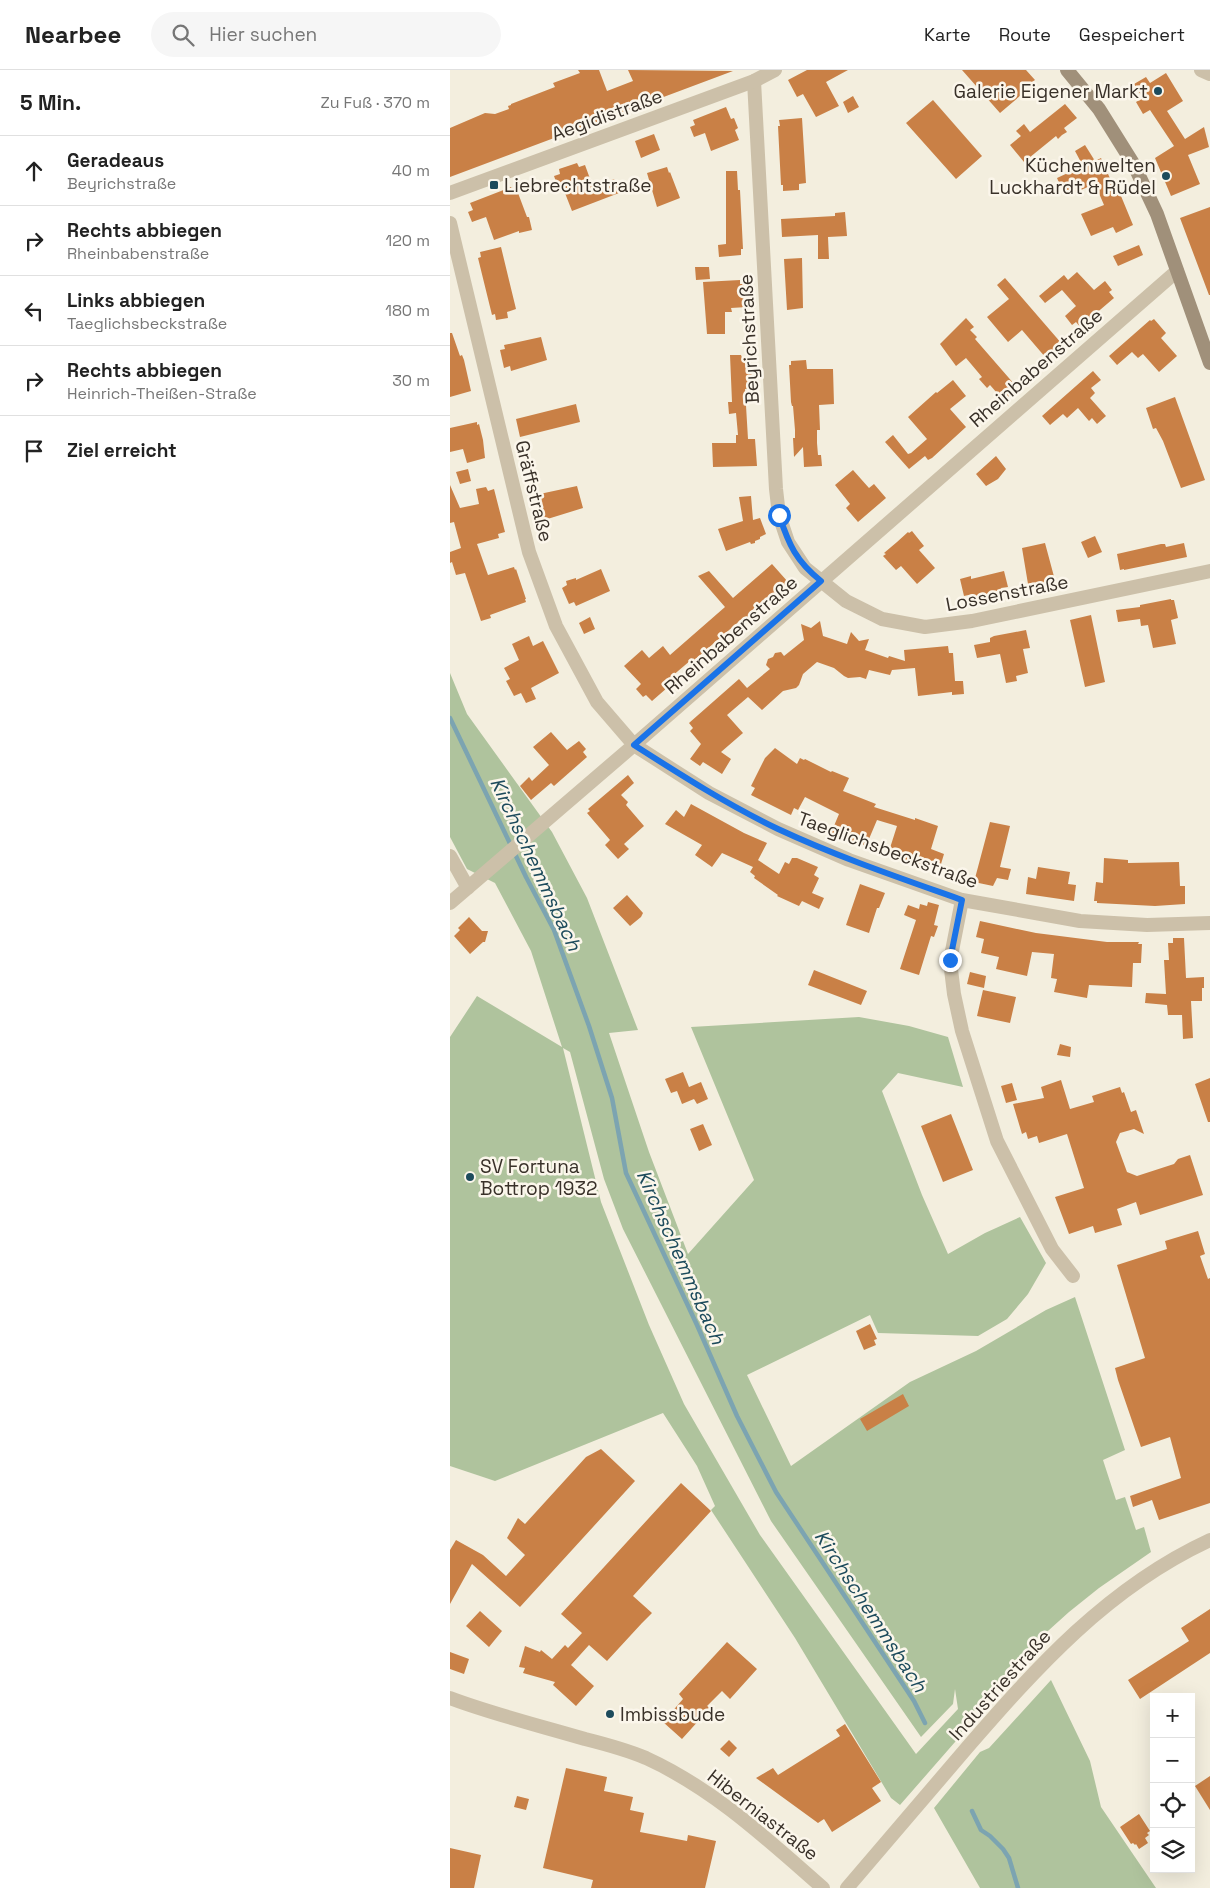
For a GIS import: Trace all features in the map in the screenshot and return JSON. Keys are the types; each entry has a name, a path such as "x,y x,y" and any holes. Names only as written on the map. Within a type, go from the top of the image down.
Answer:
{"main road":[{"path":"1066,70 1099,110 1134,166 1157,214 1210,363"}],"street":[{"name":"Aegidistraße","path":"450,193 754,81 775,70"},
{"path":"1201,70 1210,74"},
{"name":"Beyrichstraße","path":"754,81 779,515 788,542 805,568 821,581"},
{"name":"Gräffstraße","path":"450,223 529,552 556,626 597,702 634,745"},
{"name":"Rheinbabenstraße","path":"450,903 634,745 1176,271"},
{"name":"Lossenstraße","path":"821,581 846,601 882,619 925,627 972,621 1210,571"},
{"name":"Taeglichsbeckstraße","path":"634,745 709,794 778,829 849,860 962,900 1080,921 1147,925 1210,923"},
{"path":"450,856 468,888"},
{"path":"962,900 950,960 954,994 962,1031 997,1141 1052,1249 1073,1276"},
{"name":"Industriestraße","path":"847,1888 1014,1694 1063,1642 1111,1601 1156,1570 1210,1540"},
{"name":"Hiberniastraße","path":"450,1698 616,1748 645,1758 672,1771 699,1786 726,1805 824,1888"}],"green space":[{"path":"450,673 467,714 552,832 587,898 638,1030 609,1033 649,1152 688,1254 754,1180 691,1027 859,1017 909,1026 948,1037 963,1087 898,1073 882,1091 922,1195 948,1254 985,1233 1020,1217 1046,1263 1028,1294 1007,1319 978,1336 878,1333 870,1315 747,1375 791,1466 910,1382 976,1351 1046,1310 1075,1297 1125,1450 1103,1460 1116,1500 1125,1497 1136,1530 1144,1527 1151,1552 1099,1588 1039,1639 968,1718 962,1726 962,1734 900,1805 891,1798 795,1638 711,1510 715,1506 697,1466 663,1413 495,1481 450,1466 450,1037 477,996 562,1047 531,951 495,883 467,869 450,837","holes":["563,1048 570,1052 604,1179 623,1229 771,1521 921,1737 953,1704 955,1689 958,1709 916,1754 760,1535 684,1404 649,1325 601,1202"]},
{"path":"1051,1680 1090,1761 1101,1807 1156,1888 980,1888 934,1808 980,1752 989,1748"}],"building":[{"path":"578,70 599,70 607,91 633,81 628,70 733,71 450,177 450,128 485,113 495,114 509,109 508,106 511,104 555,87 553,83 580,73"},
{"path":"807,70 848,70 826,82 839,106 816,117 803,94 797,97 788,80"},
{"path":"962,70 1026,70 1035,80 1032,82 1034,84 1000,113"},
{"path":"1166,73 1183,101 1167,111 1185,139 1204,127 1209,147 1188,155 1200,184 1171,196 1155,158 1174,146 1150,110 1143,114 1136,102 1143,98 1134,84 1146,77 1150,83"},
{"path":"853,96 859,107 848,113 843,102"},
{"path":"933,100 982,156 956,179 906,123"},
{"path":"1065,104 1077,118 1064,128 1067,132 1058,139 1056,136 1024,162 1010,145 1021,136 1016,131 1024,124 1030,132"},
{"path":"726,107 731,119 734,118 738,128 735,130 739,140 711,151 705,133 694,137 690,127 695,125 693,120"},
{"path":"802,118 806,183 799,184 799,190 783,191 783,185 781,185 779,120"},
{"path":"654,134 660,150 641,158 635,141"},
{"path":"1085,145 1095,161 1101,158 1116,192 1118,191 1121,196 1133,225 1116,233 1113,227 1091,236 1081,214 1104,205 1095,184 1069,195 1067,192 1064,194 1057,178 1083,166 1075,151"},
{"path":"577,163 579,167 585,165 593,187 614,179 619,193 572,211 563,188 559,190 554,176 560,174 559,169"},
{"path":"667,167 680,198 657,207 647,173"},
{"path":"726,171 737,171 738,190 740,190 743,249 741,249 741,255 719,257 718,245 726,244"},
{"path":"511,187 514,194 518,193 527,217 529,217 532,230 519,233 519,231 494,240 486,217 472,222 468,212 473,210 470,203"},
{"path":"1210,207 1210,295 1209,295 1180,218"},
{"path":"845,212 847,236 828,237 829,259 818,259 818,235 782,237 781,219 835,216 835,213"},
{"path":"1139,245 1143,255 1118,266 1113,256"},
{"path":"501,247 516,309 507,312 508,318 496,320 495,314 492,315 478,258 481,257 480,252"},
{"path":"802,258 803,308 787,310 784,259"},
{"path":"695,267 709,267 710,279 696,280"},
{"path":"1077,272 1094,290 1105,281 1112,290 1109,292 1114,298 1080,327 1076,322 1072,325 1065,316 1076,306 1062,290 1045,303 1039,296 1064,275 1068,280"},
{"path":"1005,278 1062,344 1046,358 1022,330 1008,342 987,317 1009,299 997,285"},
{"path":"740,280 740,284 746,284 747,307 731,308 732,312 725,312 725,334 707,334 703,282"},
{"path":"966,318 974,327 970,330 977,337 975,339 1015,385 1009,390 1012,393 1004,401 990,385 987,388 979,379 982,377 966,358 956,366 940,344"},
{"path":"1154,319 1166,333 1161,338 1177,356 1159,372 1143,354 1138,358 1132,352 1117,365 1109,356 1150,320"},
{"path":"450,333 452,333 460,356 462,355 464,360 471,391 450,397"},
{"path":"541,337 547,360 511,371 510,366 504,368 500,350 505,349 504,345"},
{"path":"730,355 741,355 742,358 751,358 752,389 745,389 748,439 755,439 757,466 713,467 712,443 736,443 736,435 738,435 736,413 729,414 728,402 732,402"},
{"path":"806,360 807,369 833,369 834,404 819,405 820,430 817,430 817,443 818,455 821,455 822,466 804,467 803,447 794,457 793,438 795,438 795,430 789,365 791,365 791,361"},
{"path":"1093,371 1101,380 1091,388 1095,393 1090,398 1106,416 1097,424 1092,418 1089,421 1078,408 1067,418 1063,414 1050,425 1042,416"},
{"path":"953,380 966,396 950,409 966,427 932,458 928,460 925,456 909,469 885,442 893,435 908,454 927,439 908,417 936,392"},
{"path":"1175,397 1205,480 1181,488 1163,441 1156,428 1153,429 1146,408"},
{"path":"576,404 580,422 520,437 516,419"},
{"path":"477,422 483,440 485,458 467,463 463,449 450,452 450,428"},
{"path":"996,456 1006,469 998,479 986,486 976,474"},
{"path":"468,469 471,481 460,484 456,472"},
{"path":"853,470 869,488 874,484 886,498 858,522 846,508 850,504 835,485"},
{"path":"450,485 460,508 479,504 476,489 486,487 488,491 494,489 505,532 498,534 499,538 477,544 488,575 514,567 516,569 526,602 490,615 491,618 481,621 465,573 456,575 452,562 450,563 450,552 461,548 454,522 450,523"},
{"path":"577,486 583,508 541,521 535,495"},
{"path":"751,496 753,520 760,518 766,534 755,541 755,543 751,544 750,542 726,551 718,529 743,521 739,497"},
{"path":"912,531 924,546 919,550 935,568 917,584 901,566 896,570 883,556 908,532"},
{"path":"1095,536 1102,552 1088,558 1081,542"},
{"path":"1045,543 1056,584 1029,590 1022,548"},
{"path":"1184,543 1187,557 1120,570 1117,554 1161,544 1165,544 1166,547"},
{"path":"772,564 788,582 787,585 747,619 743,618 692,662 691,660 671,677 675,681 652,701 646,695 643,697 636,689 641,684 624,666 642,650 649,658 663,646 670,655 725,607 698,576 709,571 733,598"},
{"path":"601,569 610,591 576,606 574,602 569,604 562,588 567,585 566,581 576,578 576,580"},
{"path":"1004,571 1008,587 1001,588 1002,595 982,601 982,599 974,601 973,594 964,596 960,579 971,576 971,579"},
{"path":"1174,600 1178,618 1171,620 1176,644 1153,648 1148,625 1141,626 1140,619 1118,622 1116,610 1140,607 1140,605"},
{"path":"1091,615 1105,682 1085,687 1070,620"},
{"path":"590,617 595,629 584,634 579,623"},
{"path":"820,621 823,636 847,644 851,632 859,641 869,639 865,650 888,658 889,656 905,661 904,650 948,646 949,653 953,653 955,681 963,681 964,694 952,695 952,692 918,696 915,668 892,670 890,675 869,670 866,679 860,677 848,678 834,668 817,662 803,674 796,688 783,691 762,710 748,697 727,715 743,733 721,752 731,759 722,774 703,762 700,766 690,759 701,744 690,731 693,728 689,723 739,679 747,688 770,669 766,665 768,659 773,657 775,653 781,652 784,656 804,640 801,624 811,628"},
{"path":"1026,630 1030,648 1023,649 1028,673 1016,676 1017,681 1006,683 1000,654 977,658 974,645 990,642 990,638 994,636"},
{"path":"529,636 533,646 543,641 559,673 531,688 536,699 526,703 521,693 514,696 506,681 510,679 504,668 519,660 512,644"},
{"path":"551,732 567,750 579,741 586,749 583,752 587,757 554,786 551,783 531,800 520,786 529,777 532,781 549,765 533,747"},
{"path":"775,748 797,764 800,758 805,759 831,772 849,778 843,791 876,804 874,807 938,826 931,849 944,854 941,864 937,863 934,870 892,856 894,849 890,848 897,826 877,820 866,846 831,833 839,814 805,797 798,810 794,808 791,815 751,795 755,788 751,786 765,758"},
{"path":"628,775 634,783 621,795 628,802 626,805 644,826 624,844 629,849 618,859 605,845 610,840 587,813 590,811 588,809"},
{"path":"691,804 744,833 767,843 758,860 779,874 785,862 789,864 792,858 797,858 818,867 814,875 819,878 812,893 824,898 819,909 802,901 799,906 777,896 754,878 755,876 750,872 753,867 722,853 712,867 695,855 702,845 665,824 676,810 684,817"},
{"path":"990,822 1010,826 1000,867 1011,869 1008,880 997,878 993,886 974,882"},
{"path":"1104,858 1128,860 1128,863 1179,862 1180,886 1185,886 1185,904 1155,906 1097,903 1097,901 1094,901 1096,882 1103,883"},
{"path":"1038,867 1070,872 1068,884 1076,885 1074,901 1026,894 1028,877 1036,879"},
{"path":"860,884 885,893 879,908 877,908 869,933 846,925"},
{"path":"627,895 643,913 630,926 613,908"},
{"path":"928,902 939,905 934,925 938,926 934,937 931,936 919,975 900,969 916,920 904,915 908,905 919,909 920,904 927,906"},
{"path":"469,917 482,931 488,931 485,942 470,954 454,936 460,930 458,928"},
{"path":"980,921 1036,933 1107,942 1139,942 1138,944 1142,944 1141,963 1133,963 1132,987 1089,985 1087,998 1054,992 1057,979 1051,978 1054,954 1032,952 1027,976 996,969 999,957 981,953 984,939 976,937"},
{"path":"1173,938 1184,938 1186,978 1204,977 1202,1001 1191,1001 1193,1038 1183,1039 1182,1015 1168,1015 1167,1005 1145,1003 1146,993 1166,994 1164,960 1169,960 1168,943 1173,943"},
{"path":"814,970 867,991 861,1005 808,985"},
{"path":"970,972 986,976 984,988 967,984"},
{"path":"983,990 1016,997 1010,1023 977,1016"},
{"path":"1060,1044 1071,1047 1070,1057 1057,1055"},
{"path":"683,1072 689,1087 701,1082 708,1099 697,1104 694,1099 682,1104 677,1091 671,1093 665,1079"},
{"path":"1210,1078 1210,1122 1208,1122 1195,1084"},
{"path":"1061,1080 1070,1109 1094,1102 1092,1096 1120,1087 1122,1093 1124,1092 1131,1112 1136,1110 1144,1134 1134,1129 1120,1133 1116,1142 1127,1172 1137,1176 1174,1164 1178,1159 1190,1155 1203,1195 1140,1215 1136,1202 1117,1209 1122,1225 1095,1233 1093,1226 1069,1234 1055,1197 1084,1188 1067,1134 1039,1143 1037,1136 1028,1139 1026,1132 1022,1134 1013,1104 1044,1098 1041,1087"},
{"path":"1012,1083 1017,1100 1006,1103 1001,1086"},
{"path":"951,1114 973,1170 943,1182 921,1126"},
{"path":"703,1124 712,1145 699,1151 690,1129"},
{"path":"1198,1231 1205,1254 1200,1256 1208,1279 1210,1278 1210,1503 1159,1520 1152,1500 1133,1507 1130,1496 1181,1478 1170,1437 1141,1447 1118,1380 1115,1368 1145,1358 1117,1265 1167,1249 1165,1241"},
{"path":"870,1324 877,1339 874,1340 876,1345 864,1350 856,1331"},
{"path":"903,1394 909,1406 867,1431 860,1419"},
{"path":"601,1449 635,1481 520,1607 472,1564 450,1604 450,1550 456,1540 483,1555 506,1576 525,1555 507,1538 518,1518 525,1524 586,1457"},
{"path":"681,1483 711,1511 633,1596 652,1613 607,1661 589,1645 571,1665 594,1686 576,1706 553,1685 555,1682 523,1673 525,1668 519,1667 525,1646 540,1652 541,1650 552,1659 565,1645 568,1648 582,1633 561,1614"},
{"path":"1210,1609 1210,1653 1140,1699 1128,1680 1189,1641 1181,1628"},
{"path":"480,1611 502,1631 489,1647 466,1626"},
{"path":"727,1642 757,1669 730,1699 722,1691 707,1706 710,1708 682,1739 663,1722 683,1699 679,1694"},
{"path":"450,1652 469,1659 464,1674 450,1669"},
{"path":"845,1724 881,1782 872,1788 881,1801 832,1832 824,1819 818,1823 756,1778 773,1768 778,1775 840,1736 836,1730"},
{"path":"729,1740 737,1748 729,1757 720,1749"},
{"path":"566,1768 607,1777 604,1791 633,1797 630,1810 644,1813 640,1832 687,1841 688,1835 716,1841 705,1888 591,1888 593,1880 543,1868"},
{"path":"1210,1776 1210,1810 1195,1786"},
{"path":"517,1796 529,1799 526,1810 514,1807"},
{"path":"1139,1814 1150,1831 1147,1833 1149,1835 1145,1838 1148,1843 1139,1849 1136,1844 1131,1844 1120,1827"},
{"path":"450,1848 481,1855 474,1888 450,1888"}],"waterway":[{"name":"Kirchschemmsbach","path":"450,718 526,877 554,930 589,1026 612,1098 626,1173 737,1416 776,1492 914,1701 925,1723"},
{"name":"Kirchschemmsbach","path":"972,1811 981,1830 990,1836 1009,1858 1018,1888"}],"place":[{"name":"Galerie Eigener Markt","path":"1158,91"},
{"name":"Küchenwelten Luckhardt & Rüdel","path":"1166,176"},
{"name":"Liebrechtstraße","path":"494,185"},
{"name":"SV Fortuna Bottrop 1932","path":"470,1177"},
{"name":"Imbissbude","path":"610,1714"}],"route":[{"path":"779,515 788,542 805,568 821,581 634,745 709,794 778,829 849,860 962,900 950,960"}]}
